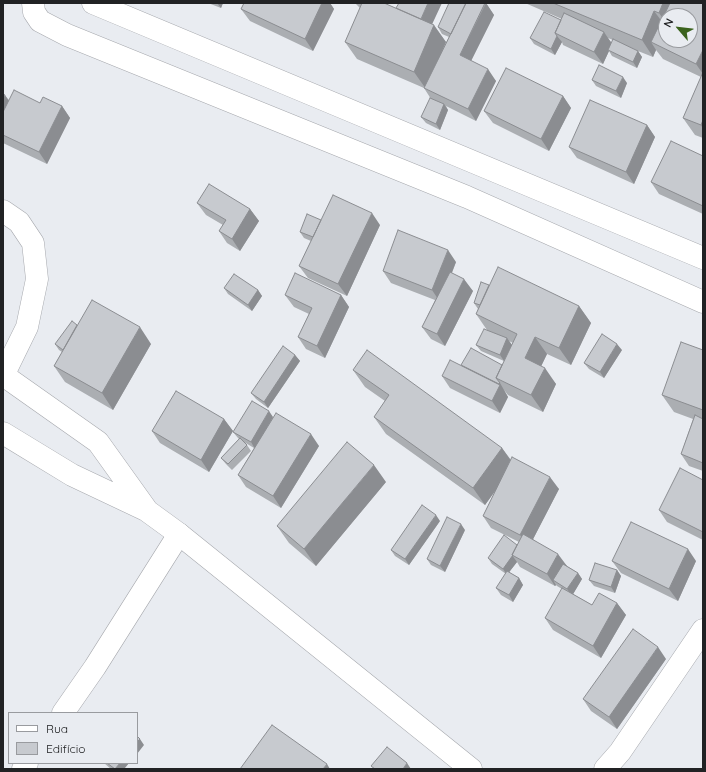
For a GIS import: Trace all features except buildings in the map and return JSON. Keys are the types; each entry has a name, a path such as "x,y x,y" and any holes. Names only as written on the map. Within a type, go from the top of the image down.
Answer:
{"street":[{"path":"32,3 34,12 40,21 67,35 467,197 703,302"},
{"path":"93,3 703,258"},
{"path":"3,211 19,222 33,243 36,279 27,327 3,375 98,442 146,510"},
{"path":"3,433 72,475 146,510 179,534 471,769"},
{"path":"64,712 95,667 179,534"},
{"path":"605,769 620,752 703,630"}]}
